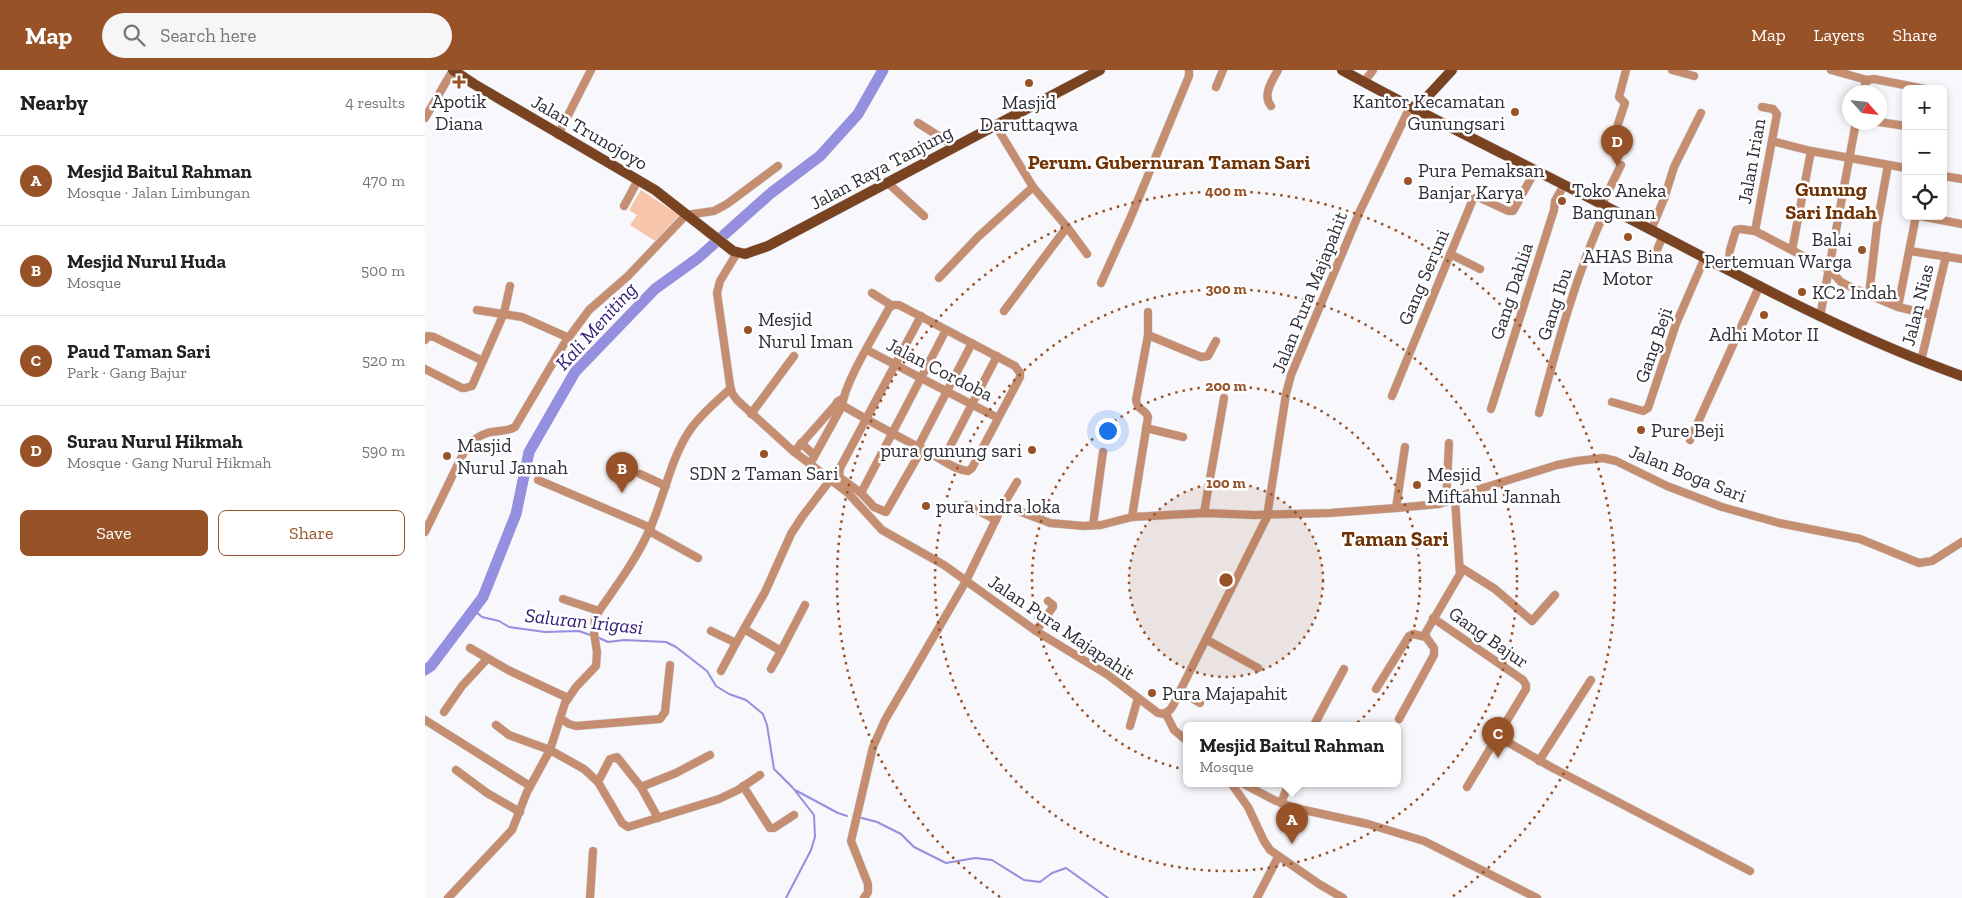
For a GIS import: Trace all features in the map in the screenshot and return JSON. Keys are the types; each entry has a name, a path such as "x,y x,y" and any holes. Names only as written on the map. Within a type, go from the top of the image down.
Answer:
{"main road":[{"name":"Jalan Trunojoyo","path":"453,70 558,135 655,190 737,253"},
{"name":"Jalan Raya Tanjung","path":"737,253 749,253 768,246 889,184 956,146 1100,70"},
{"path":"1342,70 1821,317 1890,349 1962,376"},
{"path":"1413,108 1452,70"}],"street":[{"path":"425,118 453,70"},
{"path":"558,135 591,70"},
{"path":"1101,284 1134,210 1189,76 1189,70"},
{"path":"1216,87 1223,70"},
{"path":"1271,106 1266,95 1278,70"},
{"path":"1364,82 1373,70"},
{"path":"1618,124 1625,103 1619,97 1626,70"},
{"path":"1672,70 1694,76"},
{"path":"1831,70 1870,80 1902,85"},
{"path":"1867,85 1875,71"},
{"name":"Jalan Irian","path":"1755,231 1777,112 1773,109 1762,107"},
{"name":"Jalan Pura Majapahit","path":"730,389 737,400 751,414 794,452 852,497 877,526 886,533 944,565 1037,631 1099,669 1157,713 1166,714 1169,712 1207,640 1268,514 1286,394 1291,375 1359,211 1413,108"},
{"path":"1651,230 1664,199 1674,167 1701,113"},
{"path":"918,123 956,146"},
{"path":"1887,123 1902,125"},
{"path":"996,126 1033,187 1087,254"},
{"path":"1821,317 1855,130"},
{"path":"1772,142 1902,167"},
{"path":"1792,250 1811,151"},
{"name":"Gang Ibu","path":"1539,413 1565,319 1594,234 1621,165"},
{"path":"1869,295 1877,226 1888,165"},
{"path":"425,532 428,517 469,444 485,434 515,427 569,338 589,310 628,276 686,215 714,211 727,204 777,166"},
{"name":"Gang Seruni","path":"1392,396 1474,198 1479,198 1513,212 1535,171"},
{"path":"1947,177 1962,179"},
{"path":"624,206 638,180"},
{"path":"889,184 924,216"},
{"name":"Gang Dahlia","path":"1491,409 1554,210 1554,202 1564,185"},
{"path":"939,278 978,237 1033,187"},
{"path":"1898,307 1915,220"},
{"path":"1941,220 1962,224"},
{"path":"1004,312 1067,227"},
{"path":"1728,269 1730,250 1735,232 1738,229 1755,231 1830,270 1841,282 1898,307 1932,315"},
{"path":"1653,260 1663,236"},
{"path":"1910,251 1962,259"},
{"path":"450,897 513,830 530,786 550,750 568,698 595,668 597,652 594,633 595,618 629,568 650,530 676,457 690,430 707,409 730,389 717,293 720,281 737,253"},
{"path":"1450,254 1480,269"},
{"name":"Jalan Nias","path":"1921,361 1946,256"},
{"name":"Gang Beji","path":"1612,402 1643,411 1648,408 1676,324 1705,257"},
{"path":"1690,440 1760,285"},
{"path":"425,369 465,388 472,386 504,313 510,286"},
{"path":"841,402 865,421 892,432 965,471 971,469 1020,377 1018,368 997,356 921,316 894,305 872,293"},
{"path":"810,464 867,350 894,305"},
{"path":"477,310 522,317 569,338"},
{"path":"1132,517 1146,428 1147,415 1139,409 1136,400 1149,335 1149,312"},
{"path":"921,316 839,473 839,477 877,509 885,512 888,510 972,343"},
{"path":"861,494 946,330"},
{"path":"1149,335 1201,357 1208,356 1216,340"},
{"path":"425,340 428,336 433,337 483,361"},
{"name":"Jalan Cordoba","path":"867,350 920,377 945,394 972,404 998,418"},
{"path":"751,414 794,356"},
{"path":"943,460 997,356"},
{"path":"1204,513 1224,398"},
{"path":"794,452 841,402"},
{"path":"1146,428 1183,437"},
{"path":"801,443 815,455"},
{"path":"1446,502 1449,443"},
{"path":"1396,508 1405,447"},
{"path":"1093,525 1103,452"},
{"name":"Jalan Boga Sari","path":"1003,505 1050,523 1068,526 1093,525 1132,517 1204,513 1268,514 1396,508 1446,502 1483,488 1557,465 1577,460 1603,458 1616,461 1676,490 1722,507 1779,523 1860,539 1919,563 1932,561 1962,542"},
{"path":"640,474 666,486"},
{"path":"721,671 765,592 794,530 831,479"},
{"path":"538,480 650,530 698,558"},
{"path":"864,898 868,892 868,884 851,841 873,747 885,720 966,581 1003,505 1017,482"},
{"path":"1426,637 1433,618 1456,583 1460,567 1455,499"},
{"path":"967,505 996,520"},
{"path":"1460,567 1495,589 1532,621 1555,596"},
{"path":"563,600 599,611"},
{"path":"1037,631 1053,607 1048,601"},
{"path":"771,669 805,605"},
{"name":"Gang Bajur","path":"1433,618 1526,683 1526,689 1467,787"},
{"path":"744,629 781,651"},
{"path":"711,631 736,644"},
{"path":"1377,689 1409,636 1414,634 1426,637 1435,655 1399,719"},
{"path":"1207,640 1258,668"},
{"path":"470,648 487,659 568,698"},
{"path":"444,712 462,686 487,659"},
{"path":"560,718 576,726 660,719 665,712 670,665"},
{"path":"1316,722 1344,669"},
{"path":"1539,761 1591,680"},
{"path":"1180,692 1200,703"},
{"path":"1130,726 1138,698"},
{"path":"1166,714 1174,730 1183,738"},
{"path":"425,720 530,786"},
{"path":"496,725 514,737 550,750 584,769 598,782 625,826 631,827 719,799 760,775"},
{"path":"1497,736 1539,761 1750,871"},
{"path":"641,787 676,774 711,755"},
{"path":"598,782 610,760 615,756 619,758 641,787 657,818"},
{"path":"456,770 487,793 520,812"},
{"path":"743,786 770,828 774,828 794,815"},
{"path":"1234,787 1248,807 1264,842 1271,850 1278,857 1343,898"},
{"path":"1250,787 1281,803 1302,810 1368,824 1424,841 1537,898"},
{"path":"1281,803 1287,787"},
{"path":"590,898 593,850"},
{"path":"1257,898 1278,857"}],"shaded area":[{"path":"641,190 679,215 655,241 630,225 637,215 629,210"}],"waterway":[{"name":"Kali Meniting","path":"425,670 431,666 483,597 516,514 529,452 575,372 655,289 698,258 771,193 820,156 858,114 883,70"},
{"name":"Saluran Irigasi","path":"474,610 482,617 499,621 509,627 545,632 579,631 593,636"},
{"name":"Saluran Irigasi","path":"597,637 608,642 624,640 666,642 676,647 707,671 716,686 729,694 746,700 763,714 767,725 774,769 793,788 814,815 815,837 811,850 786,898"},
{"path":"795,790 847,816"},
{"path":"858,817 877,822 901,834 914,847 946,863 975,858 992,860 1024,880 1040,882 1052,873 1066,868 1108,898"}],"place":[{"name":"Apotik Diana","path":"459,82"},
{"name":"Masjid Daruttaqwa","path":"1029,83"},
{"name":"Kantor Kecamatan Gunungsari","path":"1515,112"},
{"name":"Surau Nurul Hikmah","path":"1617,166"},
{"name":"Pura Pemaksan Banjar Karya","path":"1408,181"},
{"name":"Toko Aneka Bangunan","path":"1562,201"},
{"name":"AHAS Bina Motor","path":"1628,237"},
{"name":"Balai Pertemuan Warga","path":"1862,250"},
{"name":"KC2 Indah","path":"1802,292"},
{"name":"Adhi Motor II","path":"1764,315"},
{"name":"Mesjid Nurul Iman","path":"748,330"},
{"name":"Pure Beji","path":"1641,430"},
{"name":"pura gunung sari","path":"1032,450"},
{"name":"SDN 2 Taman Sari","path":"764,454"},
{"name":"Masjid Nurul Jannah","path":"447,456"},
{"name":"Mesjid Miftahul Jannah","path":"1417,485"},
{"name":"Mesjid Nurul Huda","path":"622,493"},
{"name":"pura indra loka","path":"926,506"},
{"name":"Pura Majapahit","path":"1152,693"},
{"name":"Paud Taman Sari","path":"1498,758"},
{"name":"Mesjid Baitul Rahman","path":"1292,844"}],"district":[{"name":"Perum. Gubernuran Taman Sari","path":"1169,162"},
{"name":"Gunung Sari Indah","path":"1831,200"},
{"name":"Taman Sari","path":"1395,539"}]}
